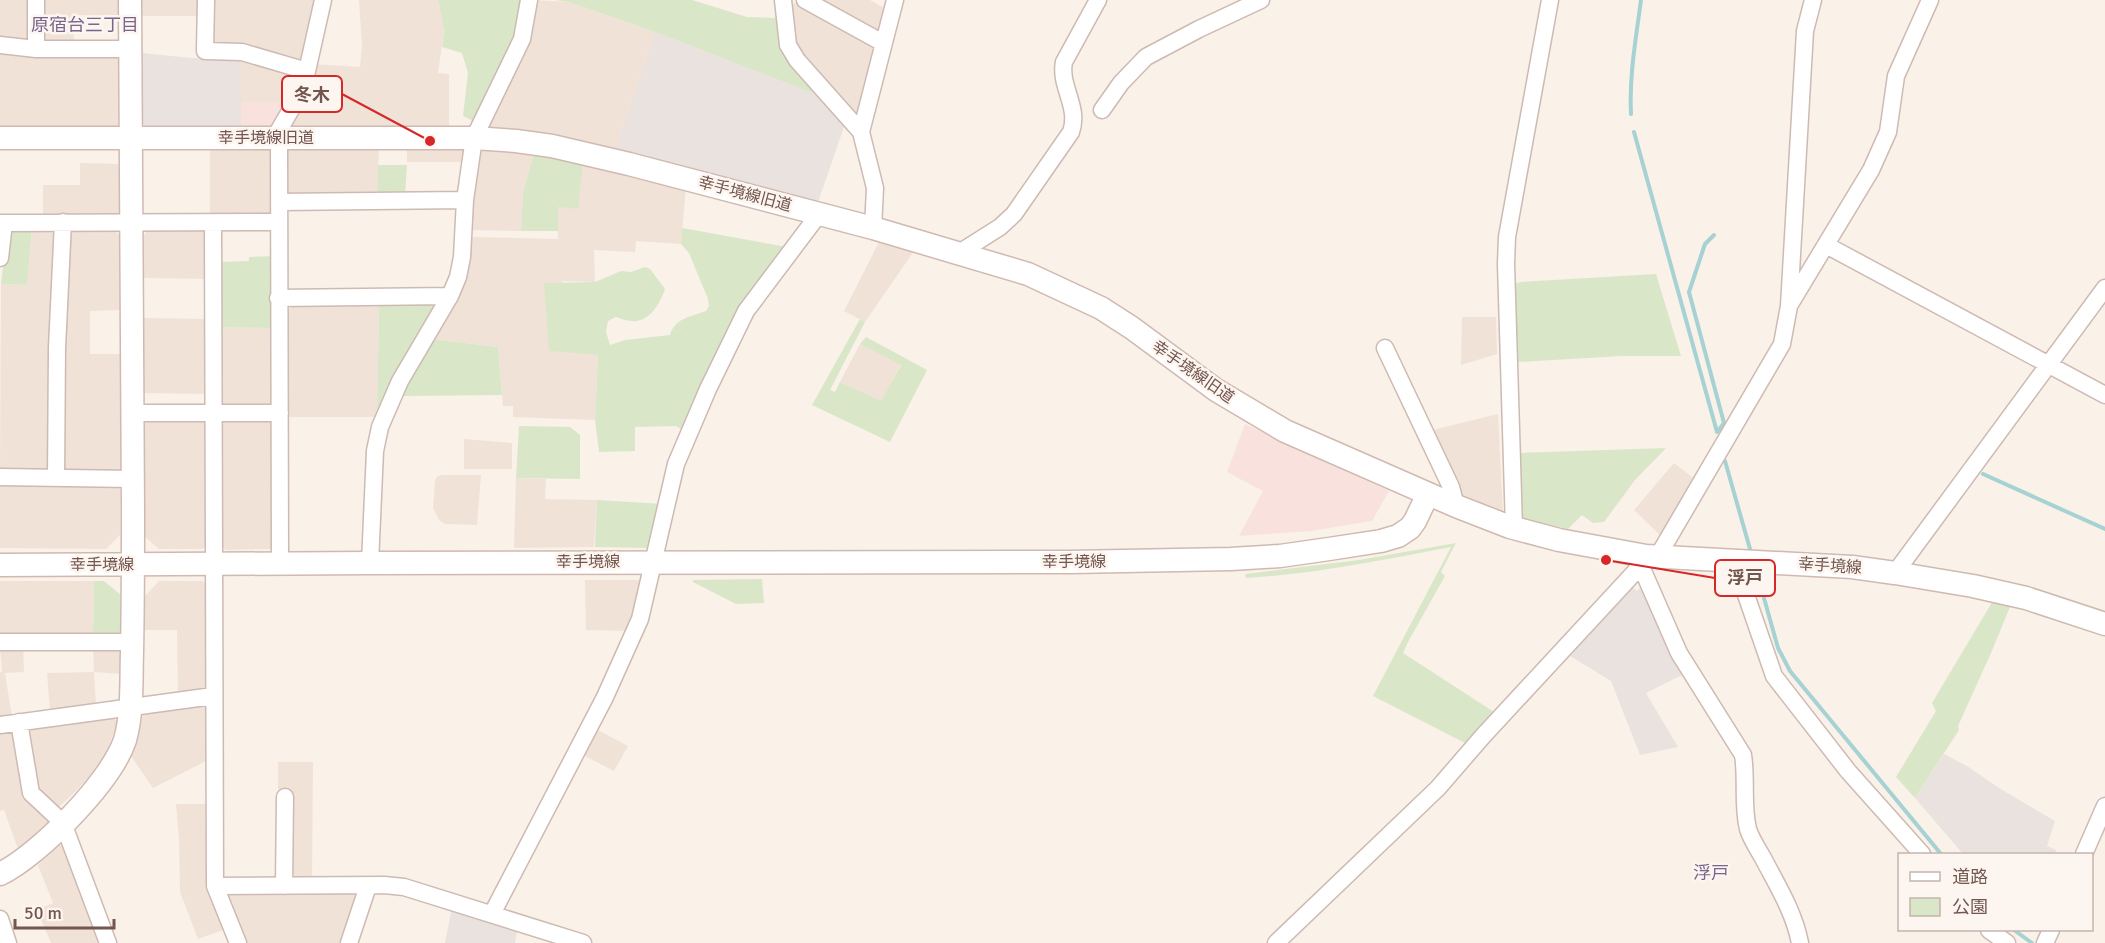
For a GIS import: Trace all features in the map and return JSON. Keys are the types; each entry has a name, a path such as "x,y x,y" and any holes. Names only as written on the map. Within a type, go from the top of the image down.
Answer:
{"street":[{"path":"36,0 36,49"},
{"path":"0,874 35,850 91,793 113,763 125,739 131,707 134,566 130,0"},
{"path":"206,0 205,51 242,52 307,71"},
{"path":"280,563 279,130 303,89 323,0"},
{"path":"370,563 375,451 380,427 400,381 450,296 458,277 462,257 465,200 474,138 522,39 529,0"},
{"path":"783,0 788,45 797,60 861,132 875,188 873,228"},
{"path":"805,0 883,43"},
{"path":"861,132 895,0"},
{"path":"959,253 1000,227 1014,214 1071,132 1074,112 1062,71 1064,62 1098,0"},
{"path":"1102,110 1121,83 1146,57 1199,28 1261,0"},
{"path":"1514,528 1507,237 1550,0"},
{"path":"1276,943 1438,788 1483,736 1648,559 1782,344 1789,306 1805,31 1813,0"},
{"path":"1789,306 1871,170 1888,132 1896,76 1930,0"},
{"path":"0,45 36,49 130,49"},
{"name":"幸手境線旧道","path":"0,138 474,138 552,146 629,164 873,228 1028,274 1101,308 1250,412 1285,431 1428,494"},
{"path":"279,202 465,200"},
{"path":"492,914 572,761 640,619 676,464 708,389 746,311 819,214"},
{"path":"56,478 57,348 63,222"},
{"path":"0,258 2,223 279,222"},
{"path":"213,223 214,886 238,943"},
{"path":"1826,245 2105,395"},
{"path":"1896,573 2105,288"},
{"path":"278,298 450,296"},
{"path":"1385,348 1451,487 1456,506"},
{"path":"133,413 280,413"},
{"path":"0,477 133,480"},
{"name":"幸手境線","path":"0,565 1070,562 1231,559 1280,556 1381,541 1398,536 1410,528 1415,521 1428,494 1514,528 1648,559 1734,560 1852,567 1896,573 2026,598 2105,624"},
{"path":"1648,559 1679,653 1743,755 1746,772 1745,814 1749,831 1788,907 1797,928 1800,943"},
{"path":"1734,560 1774,676 1848,771 1920,853"},
{"path":"0,642 132,642"},
{"path":"0,725 213,696"},
{"path":"19,722 31,793 63,824 108,943"},
{"path":"284,886 285,797"},
{"path":"2085,853 2105,806"},
{"path":"214,886 404,887 583,943"},
{"path":"349,943 368,886"},
{"path":"0,919 8,943"},
{"path":"1990,931 2007,943"}],"shaded area":[{"path":"0,0 32,0 31,39 27,43 0,40"},
{"path":"42,0 119,0 119,16 73,15 74,42 46,43 42,38"},
{"path":"142,0 201,0 201,16 142,16"},
{"path":"213,0 316,0 305,61 218,46 213,41"},
{"path":"359,0 438,0 444,31 438,73 449,74 449,131 285,130 313,64 360,67 362,45"},
{"path":"533,0 569,2 655,32 614,154 485,133"},
{"path":"814,0 870,0 888,10 883,28 873,31"},
{"path":"797,2 872,42 877,53 858,123 798,56 788,7"},
{"path":"655,32 825,98 845,124 817,205 614,154"},
{"path":"0,50 112,53 118,59 118,126 113,131 0,132"},
{"path":"143,53 191,58 241,58 241,132 148,132 142,122"},
{"path":"241,58 298,75 301,81 290,102 241,102"},
{"path":"241,102 290,102 275,131 241,132"},
{"path":"269,145 274,150 274,213 270,216 210,217 210,146"},
{"path":"290,146 379,146 377,197 290,198 286,193 285,153"},
{"path":"407,146 464,146 465,162 407,162"},
{"path":"475,148 534,152 523,193 521,231 468,230"},
{"path":"583,161 686,187 681,244 636,241 635,252 594,250 595,282 562,281 598,355 595,420 513,417 513,406 503,406 498,347 431,339 467,240 474,237 558,239 557,207"},
{"path":"80,163 120,164 120,213 115,218 43,217 43,185 80,185"},
{"path":"32,229 53,229 57,233 50,467 47,472 0,471 1,284 27,285"},
{"path":"71,229 114,230 119,235 120,310 90,311 90,354 120,354 121,468 115,473 65,473 60,469 66,234"},
{"path":"149,229 204,229 209,234 209,279 144,278 144,235"},
{"path":"880,240 914,251 865,322 844,311"},
{"path":"296,303 379,304 377,417 285,417 284,314"},
{"path":"1462,317 1496,317 1497,354 1461,365"},
{"path":"144,318 208,319 208,394 144,393"},
{"path":"217,327 275,328 275,401 270,406 222,407"},
{"path":"860,344 901,364 881,402 840,382"},
{"path":"1498,414 1503,512 1460,496 1429,431"},
{"path":"149,417 204,417 209,423 209,543 202,549 159,549 145,537 145,424"},
{"path":"223,419 275,421 275,543 270,549 226,550 219,545 218,423"},
{"path":"1245,424 1389,491 1372,521 1311,531 1239,536 1263,491 1227,472"},
{"path":"464,439 512,443 512,469 464,469"},
{"path":"1674,463 1696,480 1663,538 1634,510"},
{"path":"442,475 481,475 477,525 445,524 439,520 433,508 435,481"},
{"path":"516,478 546,479 545,499 597,500 594,547 514,548"},
{"path":"0,483 114,484 120,489 120,535 106,549 0,548"},
{"path":"585,580 640,580 644,582 630,631 586,630"},
{"path":"0,581 94,581 93,638 0,638"},
{"path":"159,581 202,581 210,587 209,687 203,693 178,695 177,630 145,630 145,596"},
{"path":"1645,583 1686,673 1646,693 1678,747 1640,755 1611,681 1570,656 1632,587 1637,591"},
{"path":"115,645 120,651 121,674 94,672 93,646"},
{"path":"0,646 23,646 24,672 5,673 12,717 0,719 0,672 2,672"},
{"path":"94,672 96,705 50,711 47,673"},
{"path":"206,701 210,759 153,788 131,756 137,743 143,715 150,708"},
{"path":"110,715 118,722 105,755 79,788 59,807 53,807 34,789 26,732 29,726"},
{"path":"594,728 628,746 614,771 581,754"},
{"path":"15,729 26,794 48,814 49,821 18,849 4,810 0,811 0,731"},
{"path":"1944,754 2055,821 2047,846 2056,850 2055,853 1962,853 1915,798"},
{"path":"278,762 313,762 312,881 299,881 291,871 292,790 278,789"},
{"path":"176,804 210,804 226,929 198,939 180,892"},
{"path":"59,845 67,847 103,943 51,943 37,910 53,903 38,865"},
{"path":"226,890 354,891 358,896 344,943 241,943"},
{"path":"452,907 514,926 517,932 515,943 445,943"}],"green space":[{"path":"438,0 524,0 518,36 475,122 463,116 468,73 462,53 442,47 444,31"},
{"path":"555,0 692,0 747,17 779,18 825,98 655,32 569,2"},
{"path":"534,152 583,161 578,209 558,207 558,231 521,231 523,193"},
{"path":"378,165 407,165 405,196 377,197"},
{"path":"12,228 32,229 27,285 1,284 7,232"},
{"path":"682,228 787,247 683,430 676,426 635,427 635,451 599,452 595,420 598,355 549,351 544,283 595,282 621,271 631,272 645,267 650,269 665,289 657,306 648,316 637,321 616,317 608,321 606,332 610,345 625,340 670,335 679,322 706,311 709,306 689,253 681,244"},
{"path":"275,256 275,328 217,327 218,262 249,261 249,257"},
{"path":"1656,274 1681,356 1621,356 1518,362 1517,381 1512,285 1520,282"},
{"path":"435,303 439,307 377,417 379,304"},
{"path":"860,319 865,322 830,390 835,392 840,382 881,401 901,365 860,344 866,337 927,370 890,442 812,405"},
{"path":"431,339 498,347 502,395 403,396 400,393"},
{"path":"519,426 570,427 580,435 580,479 516,478"},
{"path":"1666,448 1635,480 1604,522 1593,523 1582,515 1568,529 1520,518 1516,453"},
{"path":"597,500 663,504 653,548 595,547"},
{"path":"1456,543 1441,572 1445,576 1403,653 1494,712 1495,715 1469,745 1373,696 1451,547 1298,573 1246,578 1245,574 1359,560"},
{"path":"762,579 764,603 736,604 693,582 693,580"},
{"path":"94,581 104,581 121,595 120,631 116,637 93,638"},
{"path":"1994,599 2012,602 1958,726 1959,730 1915,798 1896,777 1936,711 1932,703"}],"waterway":[{"path":"1631,114 1632,71 1641,0"},
{"path":"1634,132 1717,432"},
{"path":"1714,235 1705,244 1689,292 1724,423 1718,431"},
{"path":"1725,461 1750,549"},
{"path":"1983,474 2105,529"},
{"path":"1757,573 1778,648 1790,671 1940,853"},
{"path":"2015,931 2032,943"}],"place":[{"name":"冬木","path":"430,141"},
{"name":"浮戸","path":"1606,560"}],"district":[{"name":"原宿台三丁目","path":"85,25"},
{"name":"浮戸","path":"1711,873"}]}
